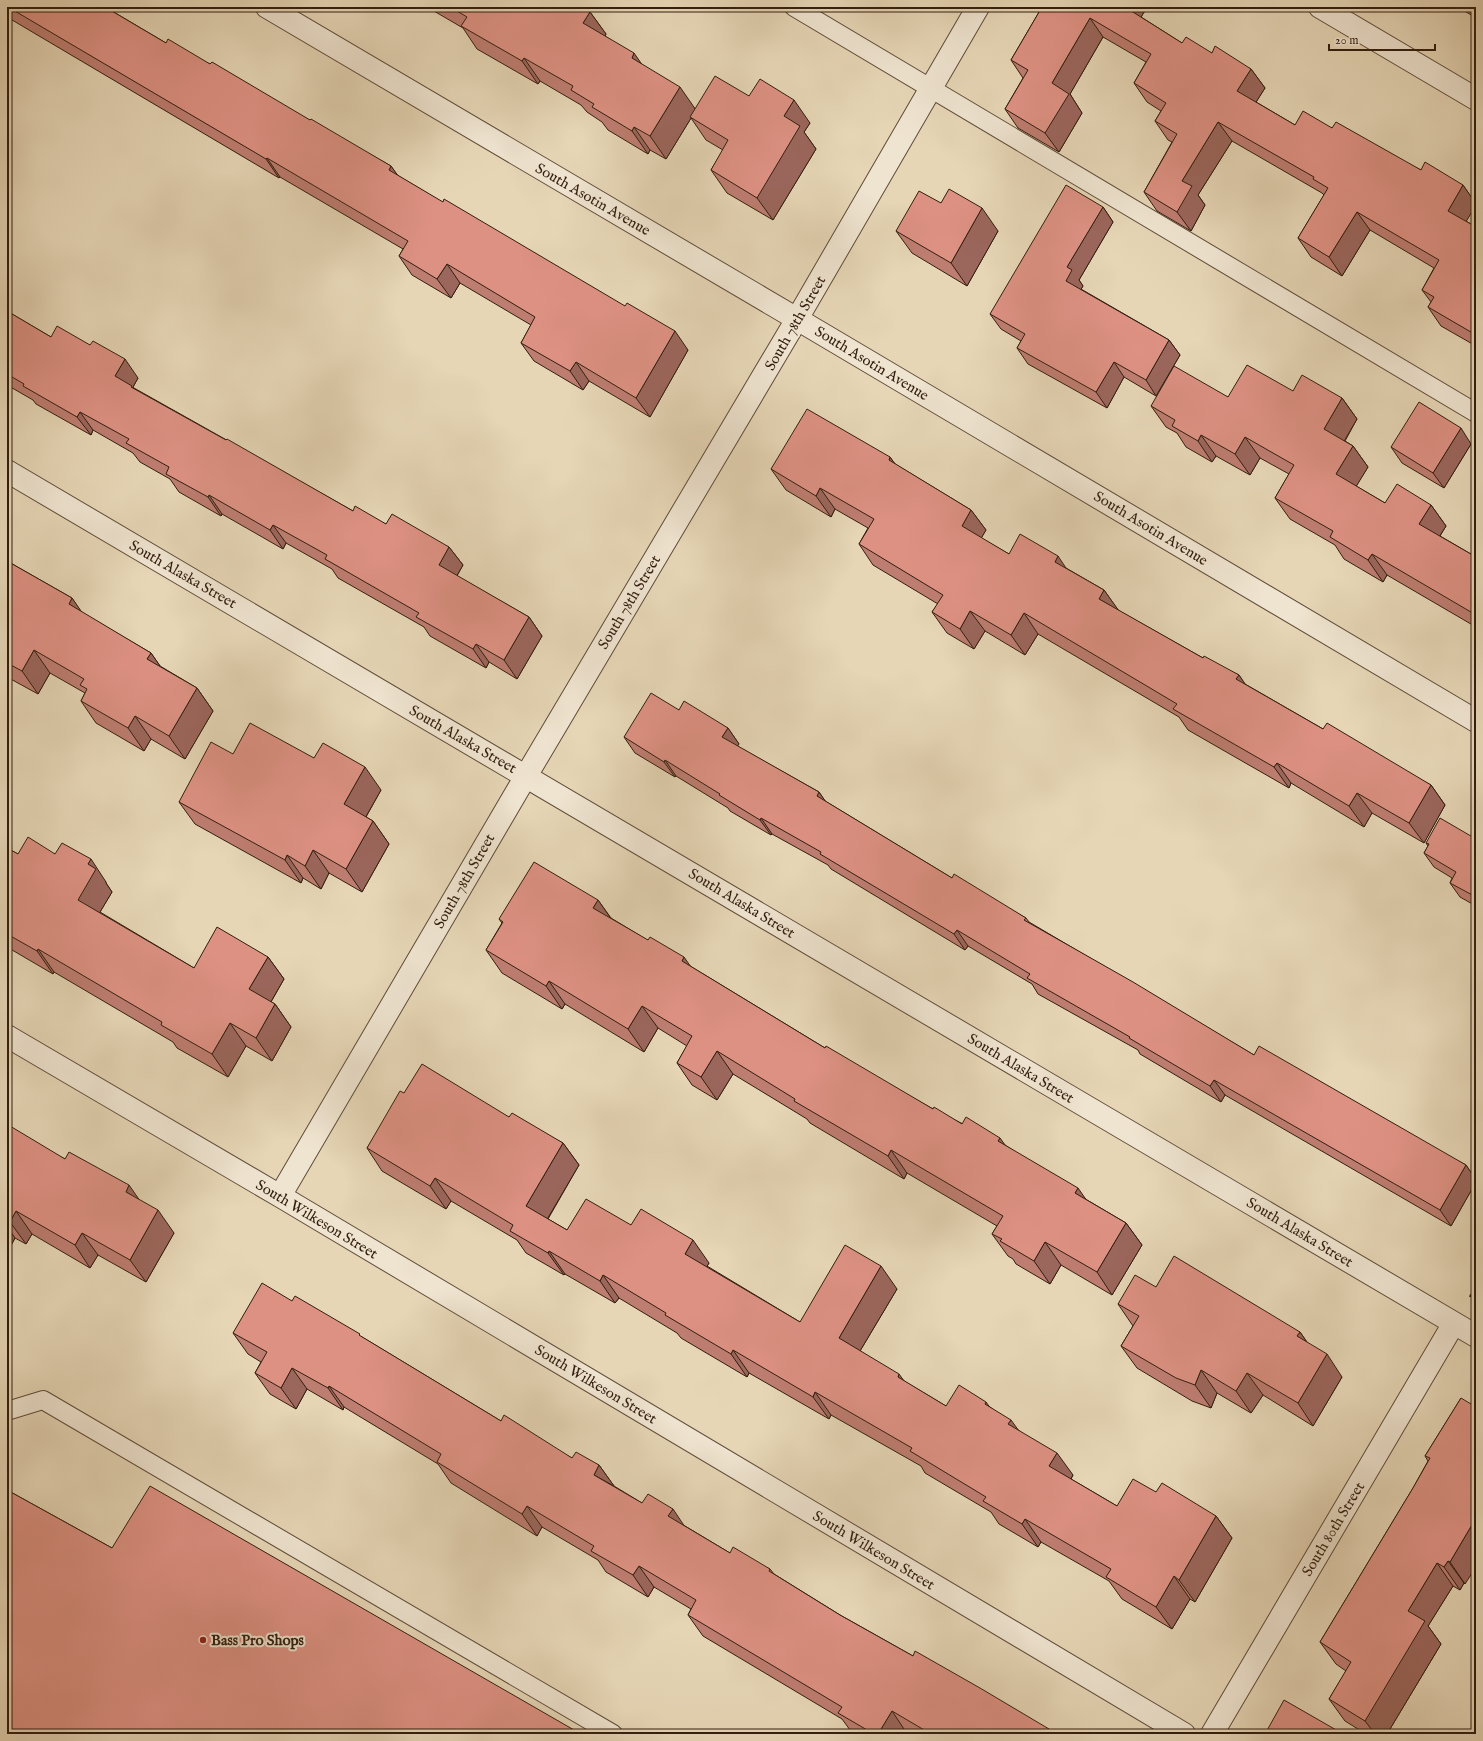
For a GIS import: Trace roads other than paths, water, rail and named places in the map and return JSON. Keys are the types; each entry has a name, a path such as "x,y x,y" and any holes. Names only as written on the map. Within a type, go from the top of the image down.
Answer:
{"street":[{"name":"South Asotin Avenue","path":"266,7 798,319 1476,721"},
{"name":"South 78th Street","path":"280,1196 526,776 798,319 978,7"},
{"path":"1320,7 1476,99"},
{"name":"South Alaska Street","path":"7,471 1476,1336"},
{"name":"South Wilkeson Street","path":"7,1036 280,1196 1184,1734"},
{"name":"South 80th Street","path":"1212,1734 1454,1323"}],"lane":[{"path":"794,7 1476,413"},
{"path":"7,1411 43,1400 613,1734"}],"place":[{"name":"Bass Pro Shops","path":"203,1640"}]}
